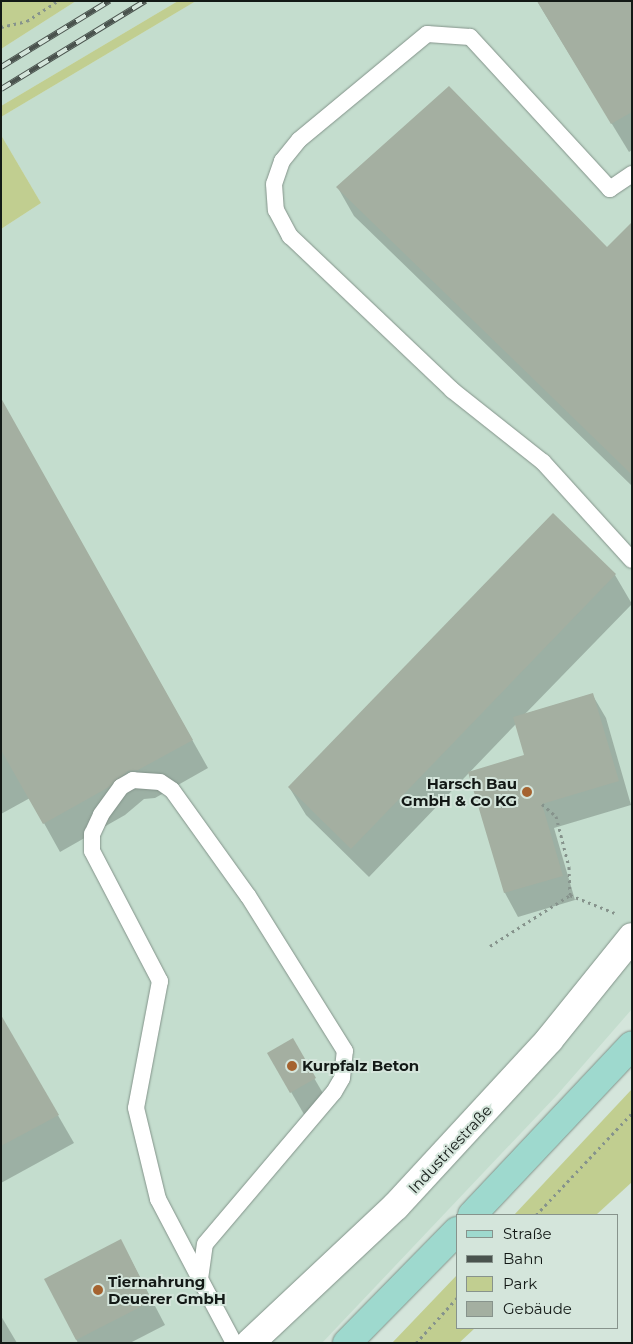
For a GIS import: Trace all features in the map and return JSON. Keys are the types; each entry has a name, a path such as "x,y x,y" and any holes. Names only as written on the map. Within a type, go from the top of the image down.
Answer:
{"main road":[{"path":"473,1214 632,1045"},
{"path":"347,1343 456,1232"}],"street":[{"name":"Industriestraße","path":"250,1343 396,1206 549,1040 627,926"}],"lane":[{"path":"632,174 610,189 470,37 427,34 299,140 282,161 274,184 276,210 290,236 452,390 543,462 632,560"},
{"path":"200,1279 205,1244 334,1092 342,1078 345,1051 248,896 172,790 160,782 133,780 121,787 101,815 92,834 92,851 160,981 136,1108 158,1199 200,1279 234,1343"}],"path":[{"path":"1,27 27,20 58,1"},
{"path":"542,804 556,816 570,867 570,895"},
{"path":"570,895 627,926"},
{"path":"490,946 570,895"},
{"path":"537,1214 632,1114"},
{"path":"416,1343 456,1299"}],"shaded area":[{"path":"76,1 178,1 1,106 1,49"},
{"path":"196,1 632,1 632,1009 557,1095 322,1343 1,1343 1,229 41,203 1,135 1,117"}],"green space":[{"path":"1,1 76,1 1,49"},
{"path":"178,1 196,1 1,117 1,106"},
{"path":"1,135 41,203 1,229"},
{"path":"632,1089 632,1182 597,1214 515,1214"},
{"path":"456,1276 456,1329 474,1329 459,1343 392,1343"}],"building":[{"path":"537,1 632,1 632,112 611,124"},
{"path":"449,86 607,247 632,222 632,475 336,187"},
{"path":"1,398 193,740 138,770 128,771 109,787 43,824 1,750"},
{"path":"553,513 616,574 351,849 288,787"},
{"name":"Harsch Bau GmbH & Co KG","path":"593,693 619,781 542,804 563,876 504,893 468,772 524,755 513,717"},
{"path":"1,1015 59,1115 1,1146"},
{"name":"Kurpfalz Beton","path":"293,1038 316,1078 290,1093 267,1053"},
{"name":"Tiernahrung Deuerer GmbH","path":"121,1239 152,1301 76,1340 44,1279"}],"railway":[{"path":"1,67 109,1"},
{"path":"1,89 145,1"}],"place":[{"name":"Harsch Bau GmbH & Co KG","path":"527,792"},
{"name":"Kurpfalz Beton","path":"292,1066"},
{"name":"Tiernahrung Deuerer GmbH","path":"98,1290"}]}
